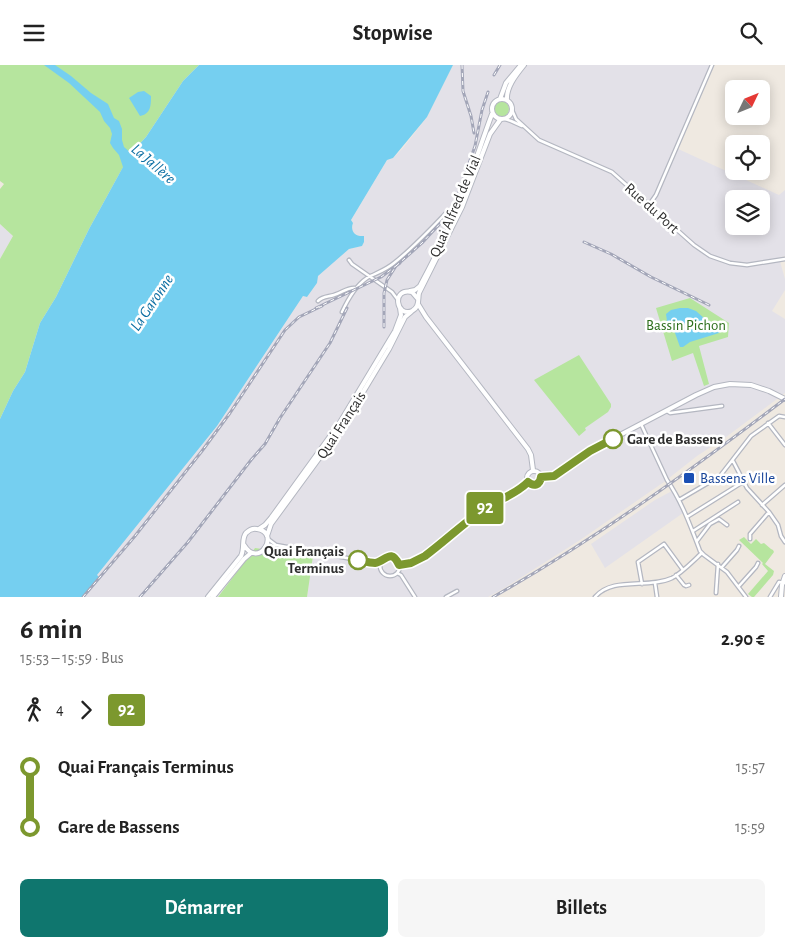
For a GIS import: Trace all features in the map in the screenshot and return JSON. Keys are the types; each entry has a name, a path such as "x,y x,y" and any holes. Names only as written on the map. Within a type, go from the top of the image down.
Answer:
{"main road":[{"path":"500,99 509,79 522,65"},
{"path":"507,100 500,99 495,101 492,106 492,114 497,119 510,115 512,110 507,100 507,91 522,65"},
{"name":"Quai Alfred de Vial","path":"410,291 420,286 454,217 492,114"},
{"name":"Quai Alfred de Vial","path":"418,301 420,293 462,207 490,133 502,119"},
{"path":"426,317 412,311 404,311 400,308 398,300 403,292 410,291 415,294 426,317 524,444 531,455 533,470"},
{"path":"412,311 418,301"},
{"name":"Quai Français","path":"260,529 271,518 340,424 395,331 401,315 400,308"},
{"name":"Quai Français","path":"267,537 271,524 342,427 389,349 405,317 412,311"},
{"path":"541,477 554,476 590,451 706,391 730,384 741,384 759,387 785,399"},
{"path":"533,470 540,473 541,477 540,482 536,485 528,482 526,476 533,470"},
{"path":"208,597 241,556 247,532 252,529 260,529 267,537 267,547 258,553 251,553 244,559 212,597"},
{"path":"244,545 251,553"},
{"path":"781,597 785,575"}],"street":[{"path":"649,205 656,195 712,65"},
{"name":"Rue du Port","path":"512,110 525,129"},
{"name":"Rue du Port","path":"502,119 514,122 543,143 612,172 694,245 720,261 747,265 785,259"},
{"path":"342,312 355,288 395,263 420,241 447,212"},
{"path":"349,261 392,292 398,300"},
{"path":"318,301 322,297 355,288"},
{"path":"679,404 681,411"},
{"path":"667,411 669,413 722,406"},
{"path":"679,500 720,476 751,436 779,416 785,417"},
{"path":"768,423 785,445"},
{"path":"641,424 667,480 679,500 702,553 722,567 746,597"},
{"path":"733,461 743,482 778,525 785,542"},
{"path":"399,565 411,563 425,556 483,510 513,495 528,482"},
{"path":"687,517 743,482"},
{"path":"762,505 785,485"},
{"path":"692,531 738,503"},
{"path":"750,539 750,534 769,513"},
{"path":"696,541 710,525 719,519 727,525"},
{"path":"267,537 276,545 374,563 381,561 385,557 391,557 396,559 399,565 397,573 388,576 382,573 374,563"},
{"path":"642,584 638,562 664,544 683,570"},
{"path":"264,550 276,545"},
{"path":"722,567 739,546"},
{"path":"595,597 603,590 616,585 655,583 667,580 683,570 702,553"},
{"path":"380,569 381,561"},
{"path":"739,586 758,563"},
{"path":"716,593 718,564"},
{"path":"397,573 401,575 416,597"},
{"path":"676,575 684,585 688,585"},
{"path":"770,597 780,582 784,583"},
{"path":"655,583 657,597"},
{"path":"446,597 457,591"}],"shaded area":[{"path":"453,65 713,65 689,114 676,148 725,170 725,180 746,180 768,190 725,190 725,235 770,235 770,191 779,195 785,190 785,256 779,258 785,279 785,290 772,311 785,319 785,393 664,482 580,540 488,597 307,597 313,556 255,548 218,597 83,597 99,578 96,575 217,426 303,296 307,297 317,283 317,276 349,249 362,246 364,236 354,233 351,220 387,160 393,158 427,117"},
{"path":"0,224 13,236 0,259"},
{"path":"672,491 683,513 605,568 591,544 655,500"}],"green space":[{"path":"0,65 199,65 183,81 146,137 131,153 89,229 56,297 40,323 25,372 13,391 0,419 0,259 13,236 0,224 0,189 4,184 0,181"},
{"path":"501,101 507,103 509,109 507,115 501,117 495,115 493,109 495,103"},
{"name":"Bassin Pichon","path":"690,298 729,323 728,337 699,346 709,384 704,386 693,353 672,361 656,308"},
{"path":"579,355 611,404 611,407 608,412 585,428 586,430 579,436 534,380"},
{"path":"744,537 751,544 756,539 761,544 764,543 774,552 765,564 774,571 773,575 754,597 748,594 768,571 763,563 739,540"},
{"path":"255,548 313,556 307,597 218,597"}],"water":[{"path":"44,65 55,65 108,104 114,118 119,121 122,129 124,147 131,153 146,137 183,81 199,65 453,65 427,117 393,158 387,160 351,220 354,233 358,236 364,236 362,246 349,249 318,276 317,283 307,297 303,296 217,426 97,575 99,577 83,597 0,597 0,419 13,391 25,372 40,323 56,297 89,229 123,167 119,155 110,143 112,134 110,128 100,112 69,83"},
{"path":"144,91 151,96 150,106 144,115 140,116 129,98 138,92"},
{"name":"Bassin Pichon","path":"680,308 696,311 705,319 717,325 719,333 680,347 675,333 667,321 666,314 671,310"}],"railway":[{"path":"462,65 463,91 474,133"},
{"path":"494,75 500,65"},
{"path":"384,327 384,293 387,280 396,266 422,243 448,215 455,204 475,146 482,110 488,92"},
{"path":"584,242 709,305"},
{"path":"316,308 381,277 400,263"},
{"path":"83,597 135,536 202,451 230,413 285,330 299,317 322,306"},
{"path":"140,597 188,542 265,444 330,343 347,308"},
{"path":"493,597 606,528 785,399"}],"bus line":[{"name":"92","path":"358,560 374,563 381,561 385,557 394,557 399,565 418,560 494,503 513,495 528,482 536,485 540,482 541,477 554,476 590,451 613,439"}],"place":[{"name":"Gare de Bassens","path":"613,439"},
{"name":"Bassens Ville","path":"689,478"},
{"name":"Quai Français Terminus","path":"358,560"}],"water label":[{"name":"La Jallère","path":"154,163"},
{"name":"La Garonne","path":"151,302"}]}
